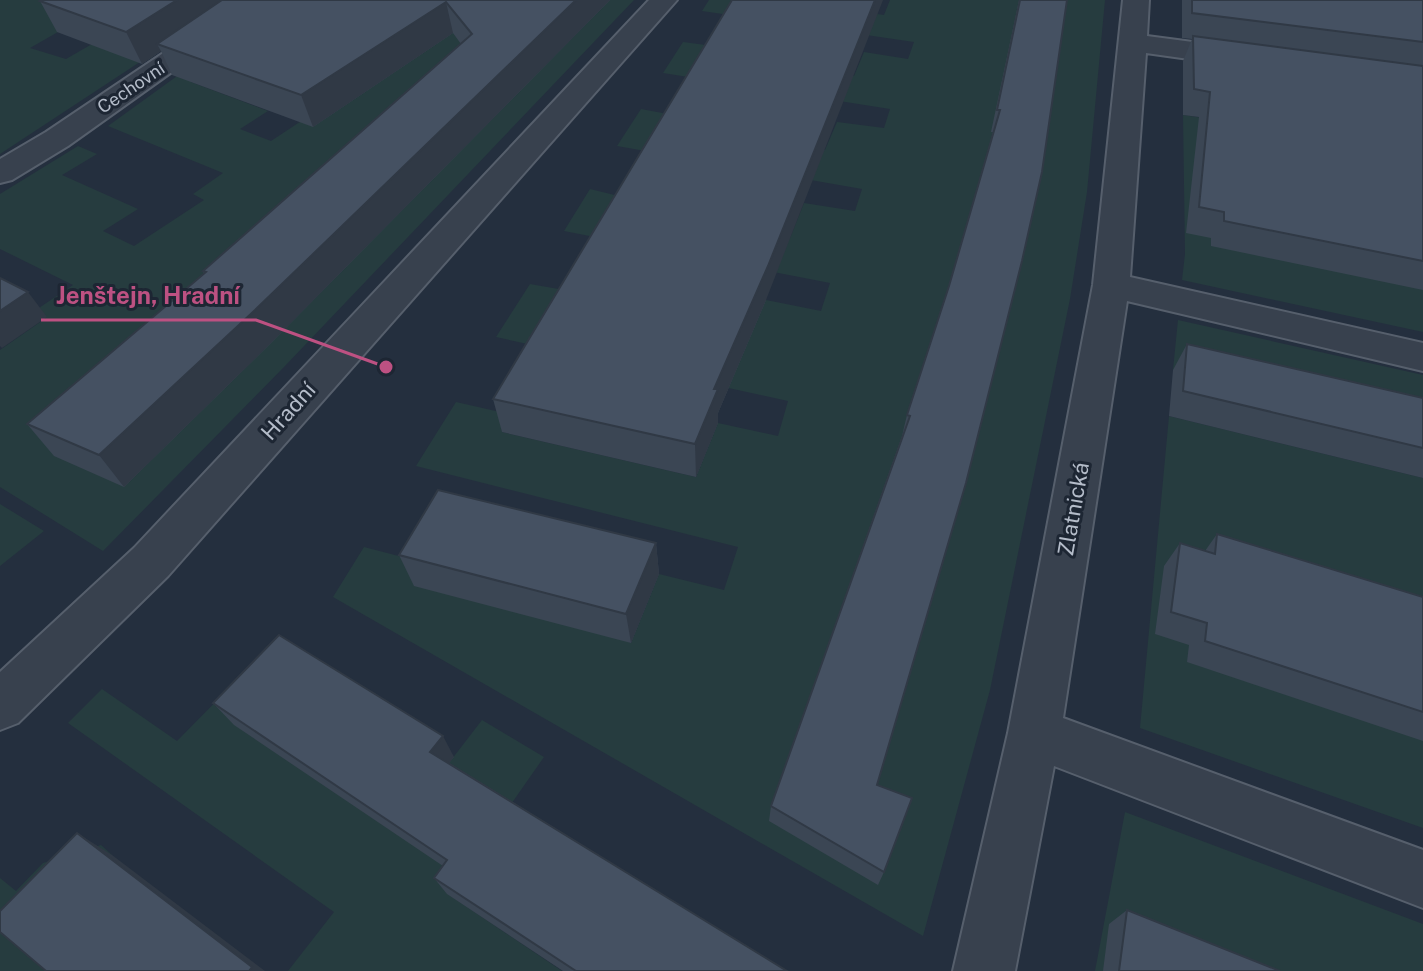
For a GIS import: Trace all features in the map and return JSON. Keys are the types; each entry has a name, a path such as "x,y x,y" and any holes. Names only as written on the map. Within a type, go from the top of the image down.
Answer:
{"street":[{"name":"Cechovní","path":"0,173 57,139 260,0"},
{"name":"Hradní","path":"0,706 151,562 664,0"},
{"name":"Zlatnická","path":"984,971 1034,733 1111,285 1136,0"},
{"path":"1133,43 1270,61"},
{"path":"1111,285 1423,357"},
{"path":"1034,733 1423,879"}],"green space":[{"path":"0,0 114,0 30,48 66,59 99,40 152,54 0,154"},
{"path":"412,0 634,0 284,367 103,551 0,487 0,350 46,318 33,312 73,285 0,249 0,194 78,146 97,154 62,175 138,209 103,231 134,246 204,200 193,194 223,173 108,126 202,58 191,82 268,111 240,129 271,141 327,104"},
{"path":"709,0 779,0 884,15 890,0 1105,0 1087,192 1070,299 990,690 923,936 333,597 364,547 414,560 631,643 659,574 724,590 738,547 416,466 456,402 500,412 502,432 696,477 718,423 778,436 788,401 496,337 530,284 570,291 766,300 821,311 830,283 564,231 590,189 790,238 804,203 855,211 862,189 617,146 641,109 673,115 678,126 825,150 837,122 884,128 890,109 663,73 683,42 713,46 718,56 854,76 864,52 908,59 914,42 702,11"},
{"path":"1183,115 1423,151 1423,332 1182,280 1185,254"},
{"path":"1178,320 1423,375 1423,428 1173,370"},
{"path":"1169,416 1423,478 1423,828 1140,728"},
{"path":"0,504 44,531 0,566"},
{"path":"246,671 235,725 395,833 482,720 544,757 448,894 562,971 288,971 334,912 68,723 102,689 177,741"},
{"path":"1125,812 1423,924 1423,971 1095,971"},
{"path":"101,845 112,855 31,940 67,971 0,971 0,878 16,891 43,863"}],"building":[{"path":"42,0 177,0 126,32"},
{"path":"222,0 576,0 254,311 99,455 27,424 206,272 203,271 472,34 446,2 301,95 157,44"},
{"path":"732,0 875,0 768,266 714,389 718,389 695,444 493,399"},
{"path":"1020,0 1067,0 1042,172 966,483 877,785 912,798 884,872 771,806 910,416 907,415 949,286 1000,110 997,110"},
{"path":"1192,0 1423,0 1423,42 1192,13"},
{"path":"1193,36 1423,66 1423,261 1224,221 1224,212 1199,207 1210,92 1194,89"},
{"path":"0,278 28,292 0,311"},
{"path":"1187,344 1423,398 1423,448 1183,391"},
{"path":"438,490 656,543 626,614 399,555"},
{"path":"1217,534 1423,597 1423,712 1205,641 1207,623 1171,612 1180,543 1215,554"},
{"path":"279,635 443,736 430,752 787,971 576,971 434,878 447,860 213,703"},
{"path":"77,833 252,967 249,971 46,971 0,932 0,911"},
{"path":"1127,910 1280,971 1119,971"}],"place":[{"name":"Jenštejn, Hradní","path":"386,367"}]}
